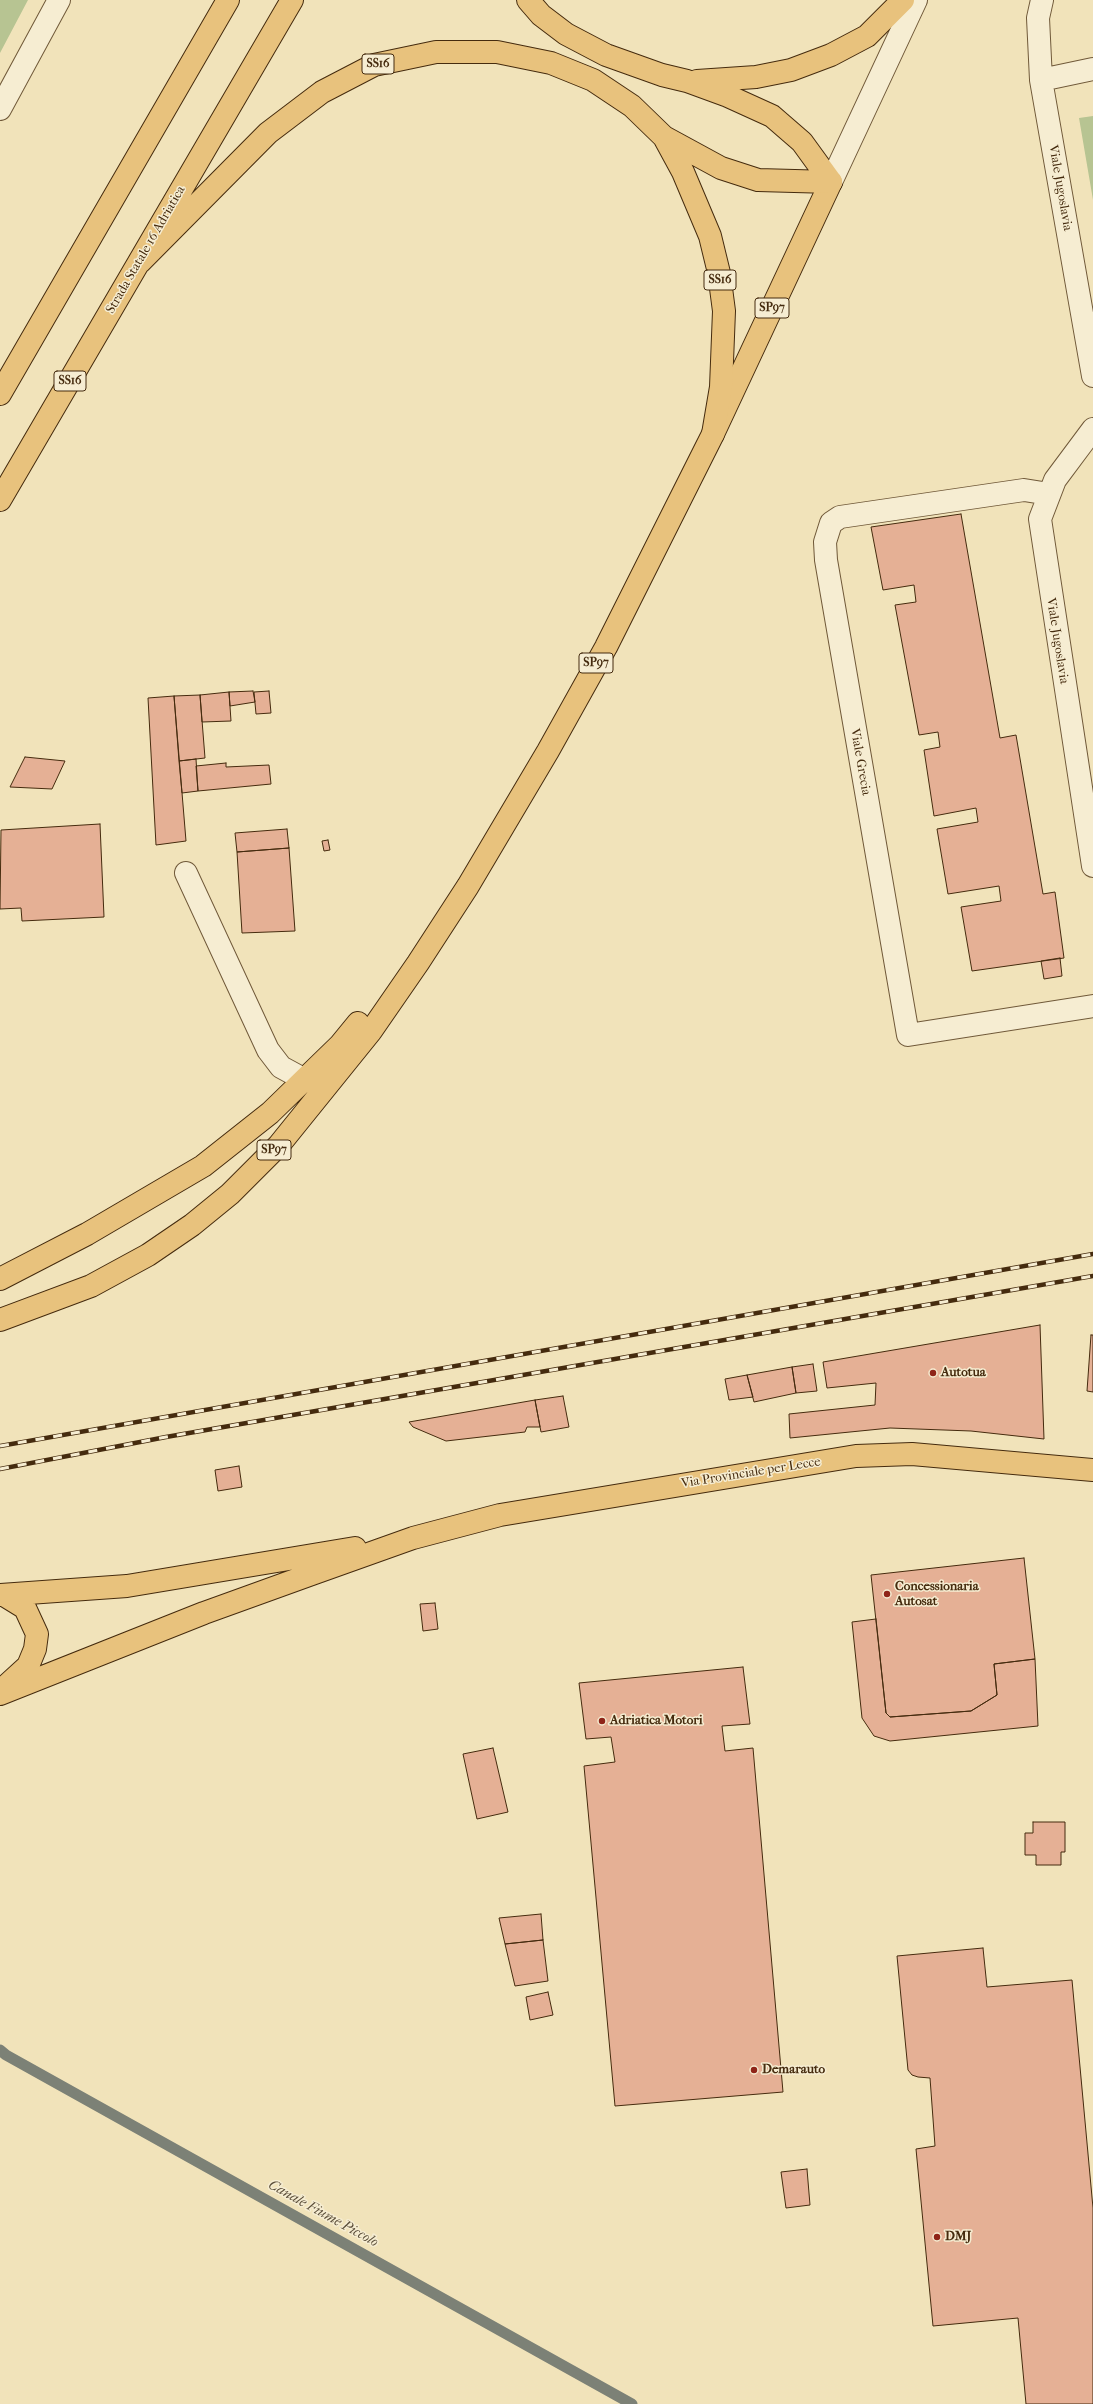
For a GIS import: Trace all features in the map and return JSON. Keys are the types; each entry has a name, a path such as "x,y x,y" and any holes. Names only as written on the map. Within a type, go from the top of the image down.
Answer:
{"main road":[{"path":"0,394 228,0"},
{"name":"Strada Statale 16 Adriatica","path":"0,500 292,0"},
{"path":"528,0 541,15 566,34 606,55 662,76 687,81 728,96 772,116 802,142 831,182"},
{"path":"687,81 756,77 791,70 831,55 868,36 903,0"},
{"name":"SS16","path":"140,262 268,133 322,92 374,65 436,52 497,52 551,63 593,80 632,106 664,137 721,168 758,180 831,182"},
{"name":"SS16","path":"664,137 683,172 704,222 719,273 724,311 723,360 713,434"},
{"name":"SP97","path":"0,1320 91,1286 148,1255 192,1225 230,1194 279,1145 371,1031 418,963 468,886 548,751 606,647 713,434 831,182"},
{"name":"SP97","path":"0,1279 87,1234 203,1166 270,1113 340,1045 468,886"},
{"name":"Via Provinciale per Lecce","path":"413,1538 500,1515 856,1456 912,1454 1093,1470"},
{"path":"1,1599 128,1586 413,1538"},
{"path":"0,1692 204,1613 413,1538"},
{"path":"0,1692 28,1666 35,1649 37,1634 25,1608 1,1599"}],"street":[{"path":"0,109 59,0"},
{"path":"831,182 916,0"},
{"name":"Viale Jugoslavia","path":"1042,0 1038,18 1041,80 1093,376"},
{"path":"1041,80 1093,69"},
{"name":"Viale Jugoslavia","path":"1093,429 1055,480 1040,519 1093,866"},
{"name":"Viale Grecia","path":"1049,494 1024,490 840,517 831,523 825,542 826,560 908,1035 1093,1006"},
{"path":"186,872 268,1050 281,1067 305,1080"}],"green space":[{"path":"0,0 28,0 0,53"},
{"path":"1093,116 1093,200 1079,118"}],"building":[{"path":"961,514 1000,738 1016,735 1043,894 1055,892 1064,958 972,971 961,907 1001,901 999,886 948,894 937,829 978,822 976,808 934,816 924,750 940,747 938,732 919,735 895,605 916,602 914,585 883,590 871,527"},
{"path":"253,691 255,702 230,706 229,692"},
{"path":"269,691 271,713 256,714 254,692"},
{"path":"229,692 231,721 202,722 200,695"},
{"path":"200,695 205,758 179,761 174,696"},
{"path":"174,696 186,841 156,845 148,698"},
{"path":"25,757 65,761 52,789 10,787"},
{"path":"196,759 198,791 182,793 179,761"},
{"path":"226,763 226,767 269,765 271,784 198,791 196,766"},
{"path":"100,824 104,917 22,921 21,908 0,909 1,830"},
{"path":"287,829 289,848 237,852 235,833"},
{"path":"328,840 330,850 324,851 322,841"},
{"path":"289,848 295,931 242,933 237,852"},
{"path":"1060,958 1062,976 1044,979 1041,961"},
{"name":"Autotua","path":"1040,1325 1044,1439 971,1431 890,1428 790,1438 789,1414 875,1405 876,1383 827,1388 823,1362"},
{"path":"1091,1335 1093,1335 1093,1392 1087,1391"},
{"path":"813,1364 817,1391 796,1393 792,1367"},
{"path":"792,1367 796,1393 754,1402 747,1375"},
{"path":"747,1375 753,1397 729,1400 725,1379"},
{"path":"563,1396 569,1427 541,1432 535,1400"},
{"path":"535,1400 540,1427 527,1427 525,1432 446,1441 413,1427 409,1422"},
{"path":"239,1466 242,1487 218,1491 215,1470"},
{"path":"1024,1558 1035,1659 994,1664 997,1695 971,1711 890,1717 886,1713 871,1575"},
{"path":"435,1603 438,1629 423,1631 420,1604"},
{"path":"876,1619 886,1713 890,1717 971,1711 997,1695 994,1664 1035,1659 1038,1726 890,1741 874,1736 862,1718 852,1622"},
{"path":"743,1667 750,1724 722,1726 725,1751 753,1748 783,2092 615,2106 584,1766 615,1762 611,1737 586,1739 579,1683"},
{"path":"493,1748 508,1812 477,1819 463,1754"},
{"path":"1033,1822 1065,1822 1065,1852 1061,1852 1061,1865 1036,1865 1036,1855 1025,1855 1025,1833 1033,1833"},
{"path":"541,1914 543,1940 505,1944 499,1918"},
{"path":"543,1940 548,1981 515,1986 505,1944"},
{"path":"983,1948 987,1987 1072,1980 1093,2208 1093,2404 1026,2404 1018,2318 933,2326 916,2149 935,2146 930,2078 912,2075 908,2070 897,1956"},
{"path":"548,1992 553,2015 530,2020 526,1997"},
{"path":"807,2169 810,2205 786,2208 781,2172"}],"waterway":[{"name":"Canale Fiume Piccolo","path":"0,2050 6,2055 632,2404"}],"railway":[{"path":"0,1446 1093,1254"},
{"path":"0,1469 166,1437 1093,1276"}],"place":[{"name":"Autotua","path":"933,1373"},
{"name":"Concessionaria Autosat","path":"887,1594"},
{"name":"Adriatica Motori","path":"602,1721"},
{"name":"Demarauto","path":"754,2070"},
{"name":"DMJ","path":"937,2237"}]}
